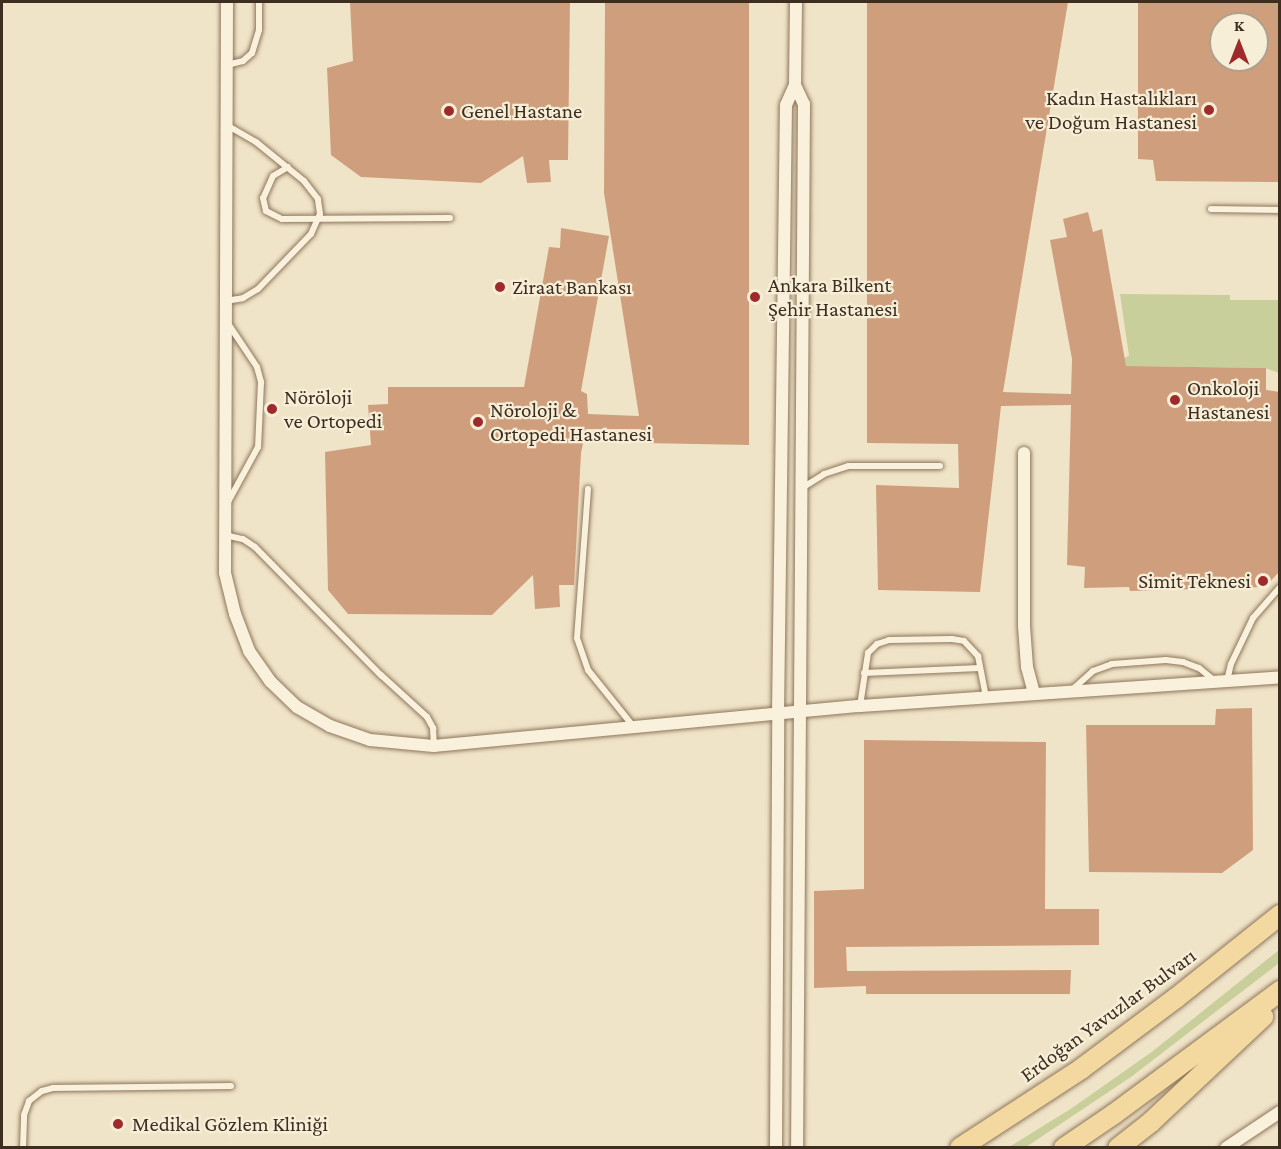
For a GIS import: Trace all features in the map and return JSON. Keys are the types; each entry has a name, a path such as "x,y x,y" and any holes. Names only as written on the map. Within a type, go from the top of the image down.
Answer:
{"main road":[{"name":"Erdoğan Yavuzlar Bulvarı","path":"960,1148 1098,1056 1280,915"},
{"path":"1064,1148 1280,991"},
{"path":"1118,1148 1151,1122 1280,1001"}],"street":[{"path":"227,2 225,573 235,614 249,651 270,681 297,707 330,726 370,740 434,746 860,706 1280,677"},
{"path":"776,1148 778,714 786,105 795,85 796,2"},
{"path":"795,85 804,104 797,1148"},
{"path":"1024,453 1024,626 1028,667 1034,694"},
{"path":"1226,1148 1280,1112"}],"lane":[{"path":"227,65 243,61 252,53 259,30 259,2"},
{"path":"225,302 243,298 258,289 311,234 320,219 318,198 304,181 256,142 226,125"},
{"path":"288,167 273,176 267,184 263,198 266,211 282,219 450,218"},
{"path":"1211,209 1280,210"},
{"path":"225,319 252,359 261,382 258,447 225,508"},
{"path":"802,488 824,474 849,466 940,466"},
{"path":"588,489 577,638 588,670 633,726"},
{"path":"225,535 243,539 255,547 381,675 427,717 433,728 434,746"},
{"path":"1071,692 1093,671 1112,664 1166,660 1183,662 1199,668 1222,681 1246,630 1261,607 1280,587"},
{"path":"860,706 865,659 871,648 889,640 959,639 975,650 986,698"},
{"path":"864,673 980,668"},
{"path":"22,1148 24,1116 29,1101 42,1091 53,1088 231,1086"}],"green space":[{"path":"1120,294 1230,295 1230,300 1279,300 1279,373 1265,368 1124,366 1123,358 1129,356"},
{"path":"1279,950 1279,963 1131,1077 1026,1147 1009,1147 1072,1108 1153,1051"}],"building":[{"name":"Genel Hastane","path":"350,2 570,2 568,160 549,160 551,182 527,183 523,156 481,183 361,177 331,155 327,68 353,61"},
{"path":"605,2 749,2 749,445 643,443 641,429 586,429 581,453 574,585 559,585 560,607 535,609 533,575 492,615 348,614 328,590 325,452 371,445 368,405 388,404 388,387 524,387 549,247 560,248 561,228 609,236 581,391 587,394 588,414 639,416 604,193"},
{"path":"867,2 1068,2 1003,392 1071,394 1072,359 1050,240 1067,237 1063,219 1088,212 1093,232 1102,229 1126,366 1266,368 1266,390 1280,392 1280,571 1265,587 1130,591 1129,587 1084,588 1085,567 1067,565 1071,405 1001,406 980,592 878,590 876,485 959,488 958,444 867,443"},
{"name":"Kadın Hastalıkları ve Doğum Hastanesi","path":"1138,2 1280,2 1280,182 1156,181 1153,160 1138,159"},
{"path":"1252,708 1253,850 1222,873 1089,872 1086,725 1215,725 1216,709"},
{"path":"864,740 1046,742 1045,909 1099,909 1099,945 846,947 847,971 1071,970 1070,994 866,994 866,986 814,988 814,891 864,889"}],"place":[{"name":"Kadın Hastalıkları ve Doğum Hastanesi","path":"1209,110"},
{"name":"Genel Hastane","path":"449,111"},
{"name":"Ziraat Bankası","path":"500,287"},
{"name":"Ankara Bilkent Şehir Hastanesi","path":"755,297"},
{"name":"Onkoloji Hastanesi","path":"1175,400"},
{"name":"Nöröloji ve Ortopedi","path":"272,409"},
{"name":"Nöroloji & Ortopedi Hastanesi","path":"478,422"},
{"name":"Simit Teknesi","path":"1263,581"},
{"name":"Medikal Gözlem Kliniği","path":"118,1124"}]}
